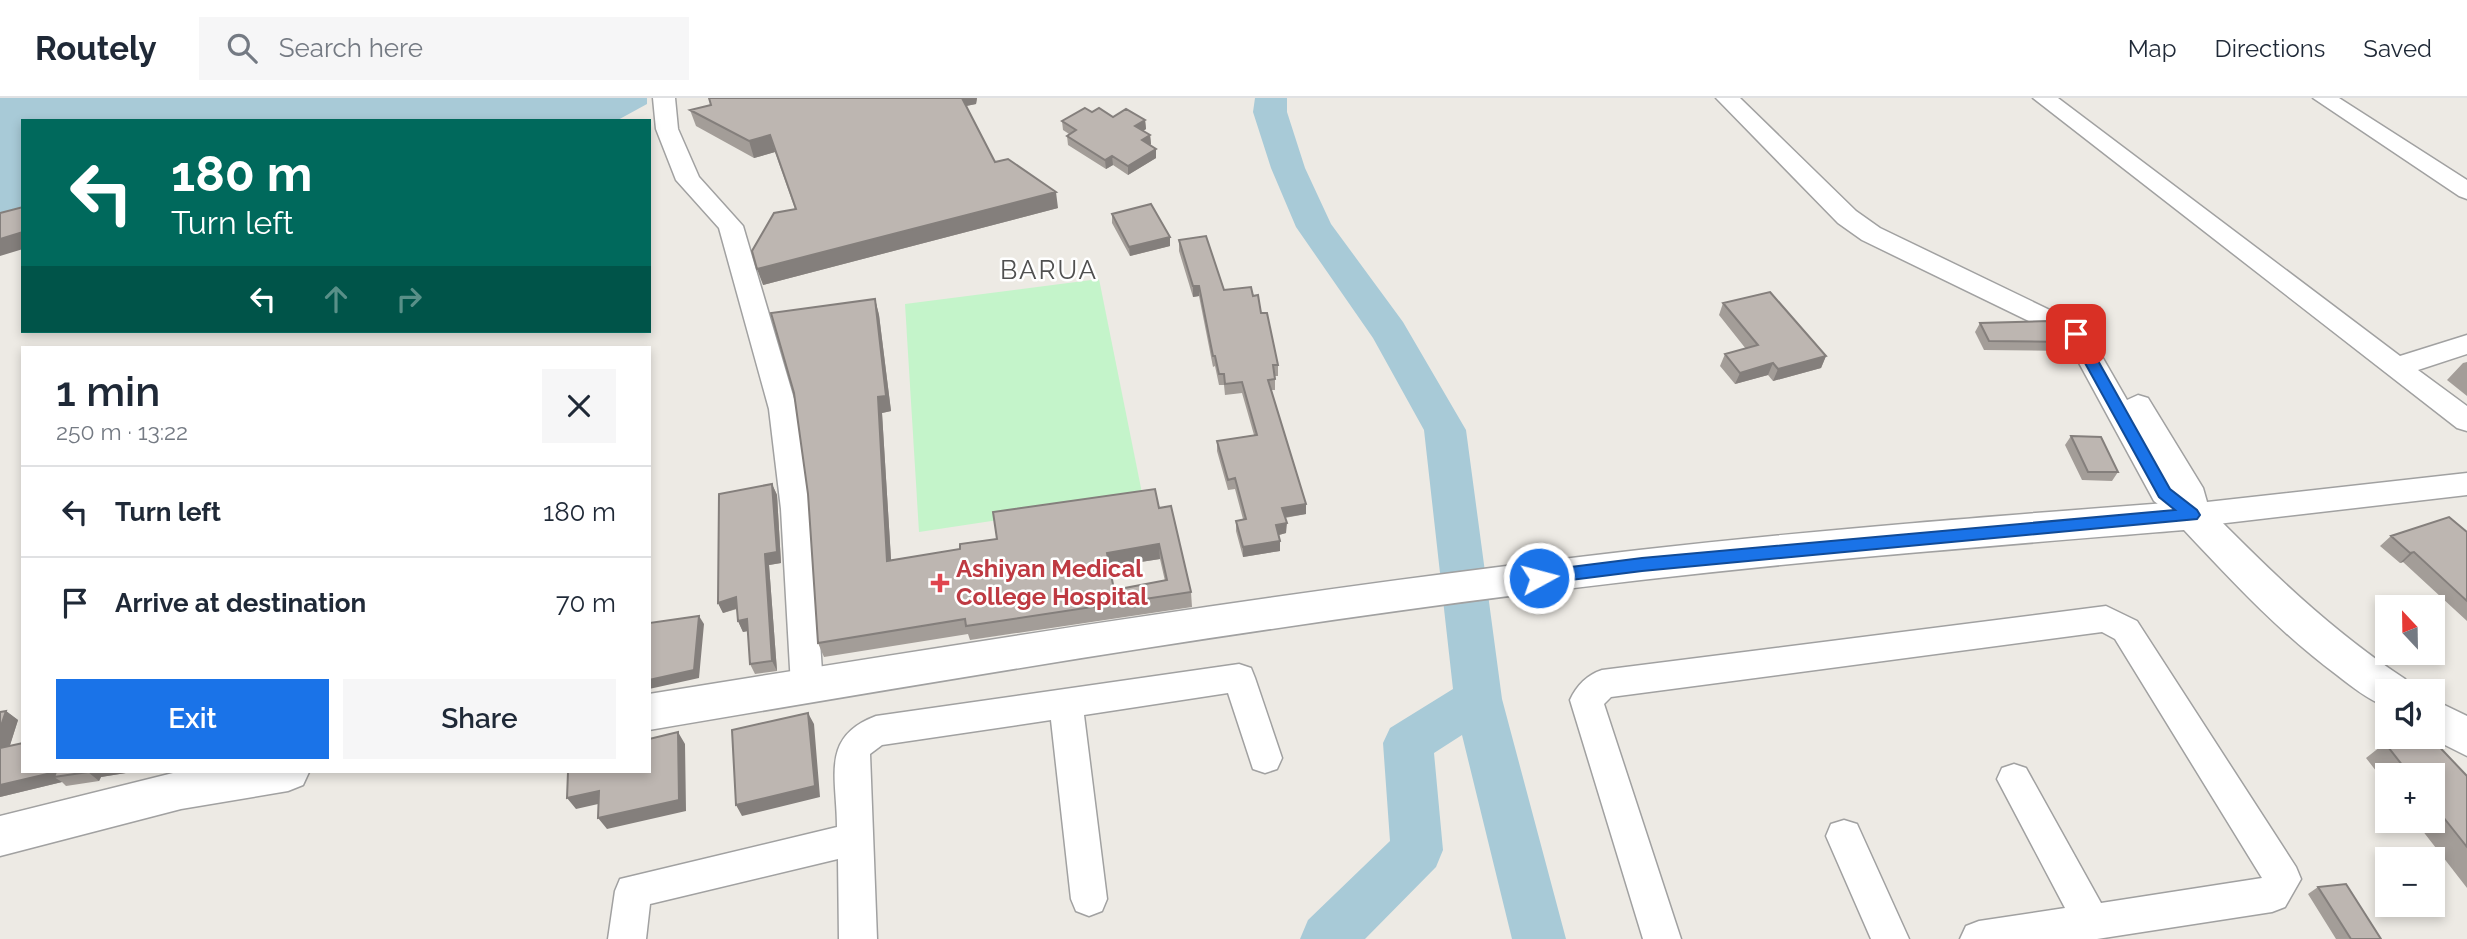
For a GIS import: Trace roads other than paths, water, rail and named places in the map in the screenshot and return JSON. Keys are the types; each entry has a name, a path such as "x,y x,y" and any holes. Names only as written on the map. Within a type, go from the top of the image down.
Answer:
{"street":[{"path":"664,98 667,129 688,180 731,226 783,410 796,509 807,686"},
{"path":"1727,98 1847,217 1897,249 1958,270"},
{"path":"1751,98 1859,211 1958,270 2066,326 2076,334 2164,493 2192,515 2282,610 2354,668 2375,681"},
{"path":"2044,98 2467,422"},
{"path":"2328,99 2467,191"},
{"path":"2396,367 2467,344"},
{"path":"651,712 1188,624 1642,565 2192,515 2467,484"},
{"path":"1662,939 1586,700 1602,684 2106,620 2126,630 2283,879 2272,895 2081,928 1979,939"},
{"path":"858,939 853,749 861,740 876,731 1239,678 1265,758"},
{"path":"1066,703 1089,899"},
{"path":"2445,725 2467,738"},
{"path":"0,836 181,790 282,773"},
{"path":"2014,779 2081,928"},
{"path":"1844,836 1890,939"},
{"path":"627,939 633,891 855,839"}],"water":[{"path":"0,98 647,98 647,104 620,119 21,119 21,232 0,238"}],"waterway":[{"path":"1271,98 1270,112 1288,168 1314,227 1389,331 1445,430 1478,699"},
{"path":"1327,939 1417,850 1408,743 1478,699"},
{"path":"1478,699 1539,939"}],"place":[{"name":"Ashiyan Medical College Hospital","path":"940,583"}],"district":[{"name":"BARUA","path":"1049,270"}]}
